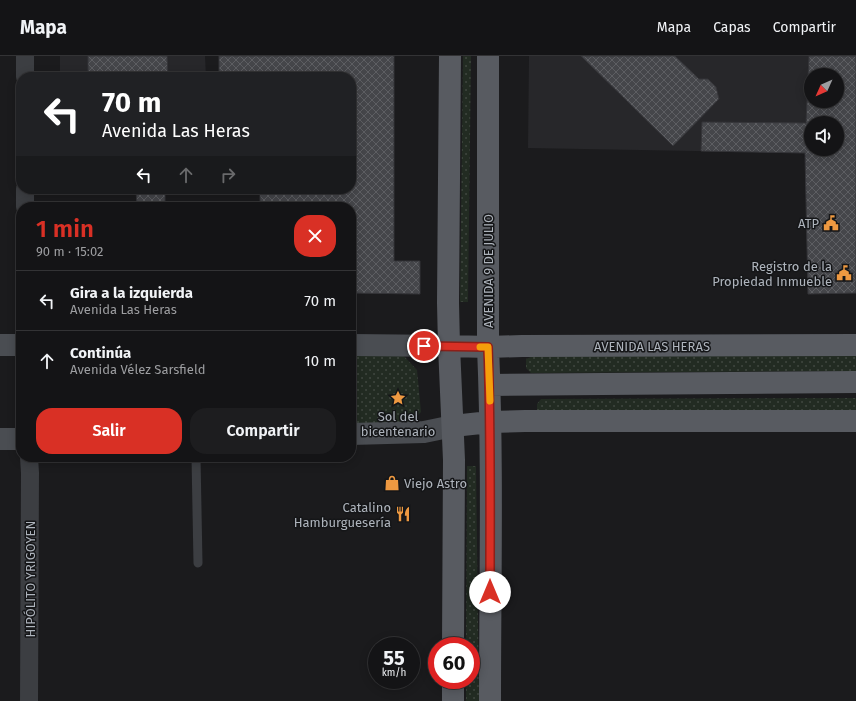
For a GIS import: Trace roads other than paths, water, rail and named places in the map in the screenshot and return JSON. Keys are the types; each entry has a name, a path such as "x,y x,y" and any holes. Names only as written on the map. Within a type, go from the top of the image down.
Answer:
{"main road":[{"path":"450,56 448,303 454,468 453,637"},
{"name":"AVENIDA 9 DE JULIO","path":"488,56 488,347 491,458 490,701"},
{"path":"0,345 16,345"},
{"path":"356,345 449,346"},
{"name":"AVENIDA LAS HERAS","path":"449,346 856,345"},
{"path":"490,385 856,382"},
{"path":"356,434 424,432 453,426 490,422 525,421 856,421"},
{"path":"0,439 16,439"},
{"path":"453,689 453,701"}],"street":[{"path":"25,56 25,72"},
{"name":"HIPÓLITO YRIGOYEN","path":"29,462 29,701"}],"lane":[{"path":"196,462 198,563"}],"place":[{"name":"ATP","path":"831,223"},
{"name":"Registro de la Propiedad Inmueble","path":"844,273"},
{"name":"Sol del bicentenario","path":"398,398"},
{"name":"Viejo Astro","path":"392,483"},
{"name":"Catalino Hamburguesería","path":"403,514"}]}
